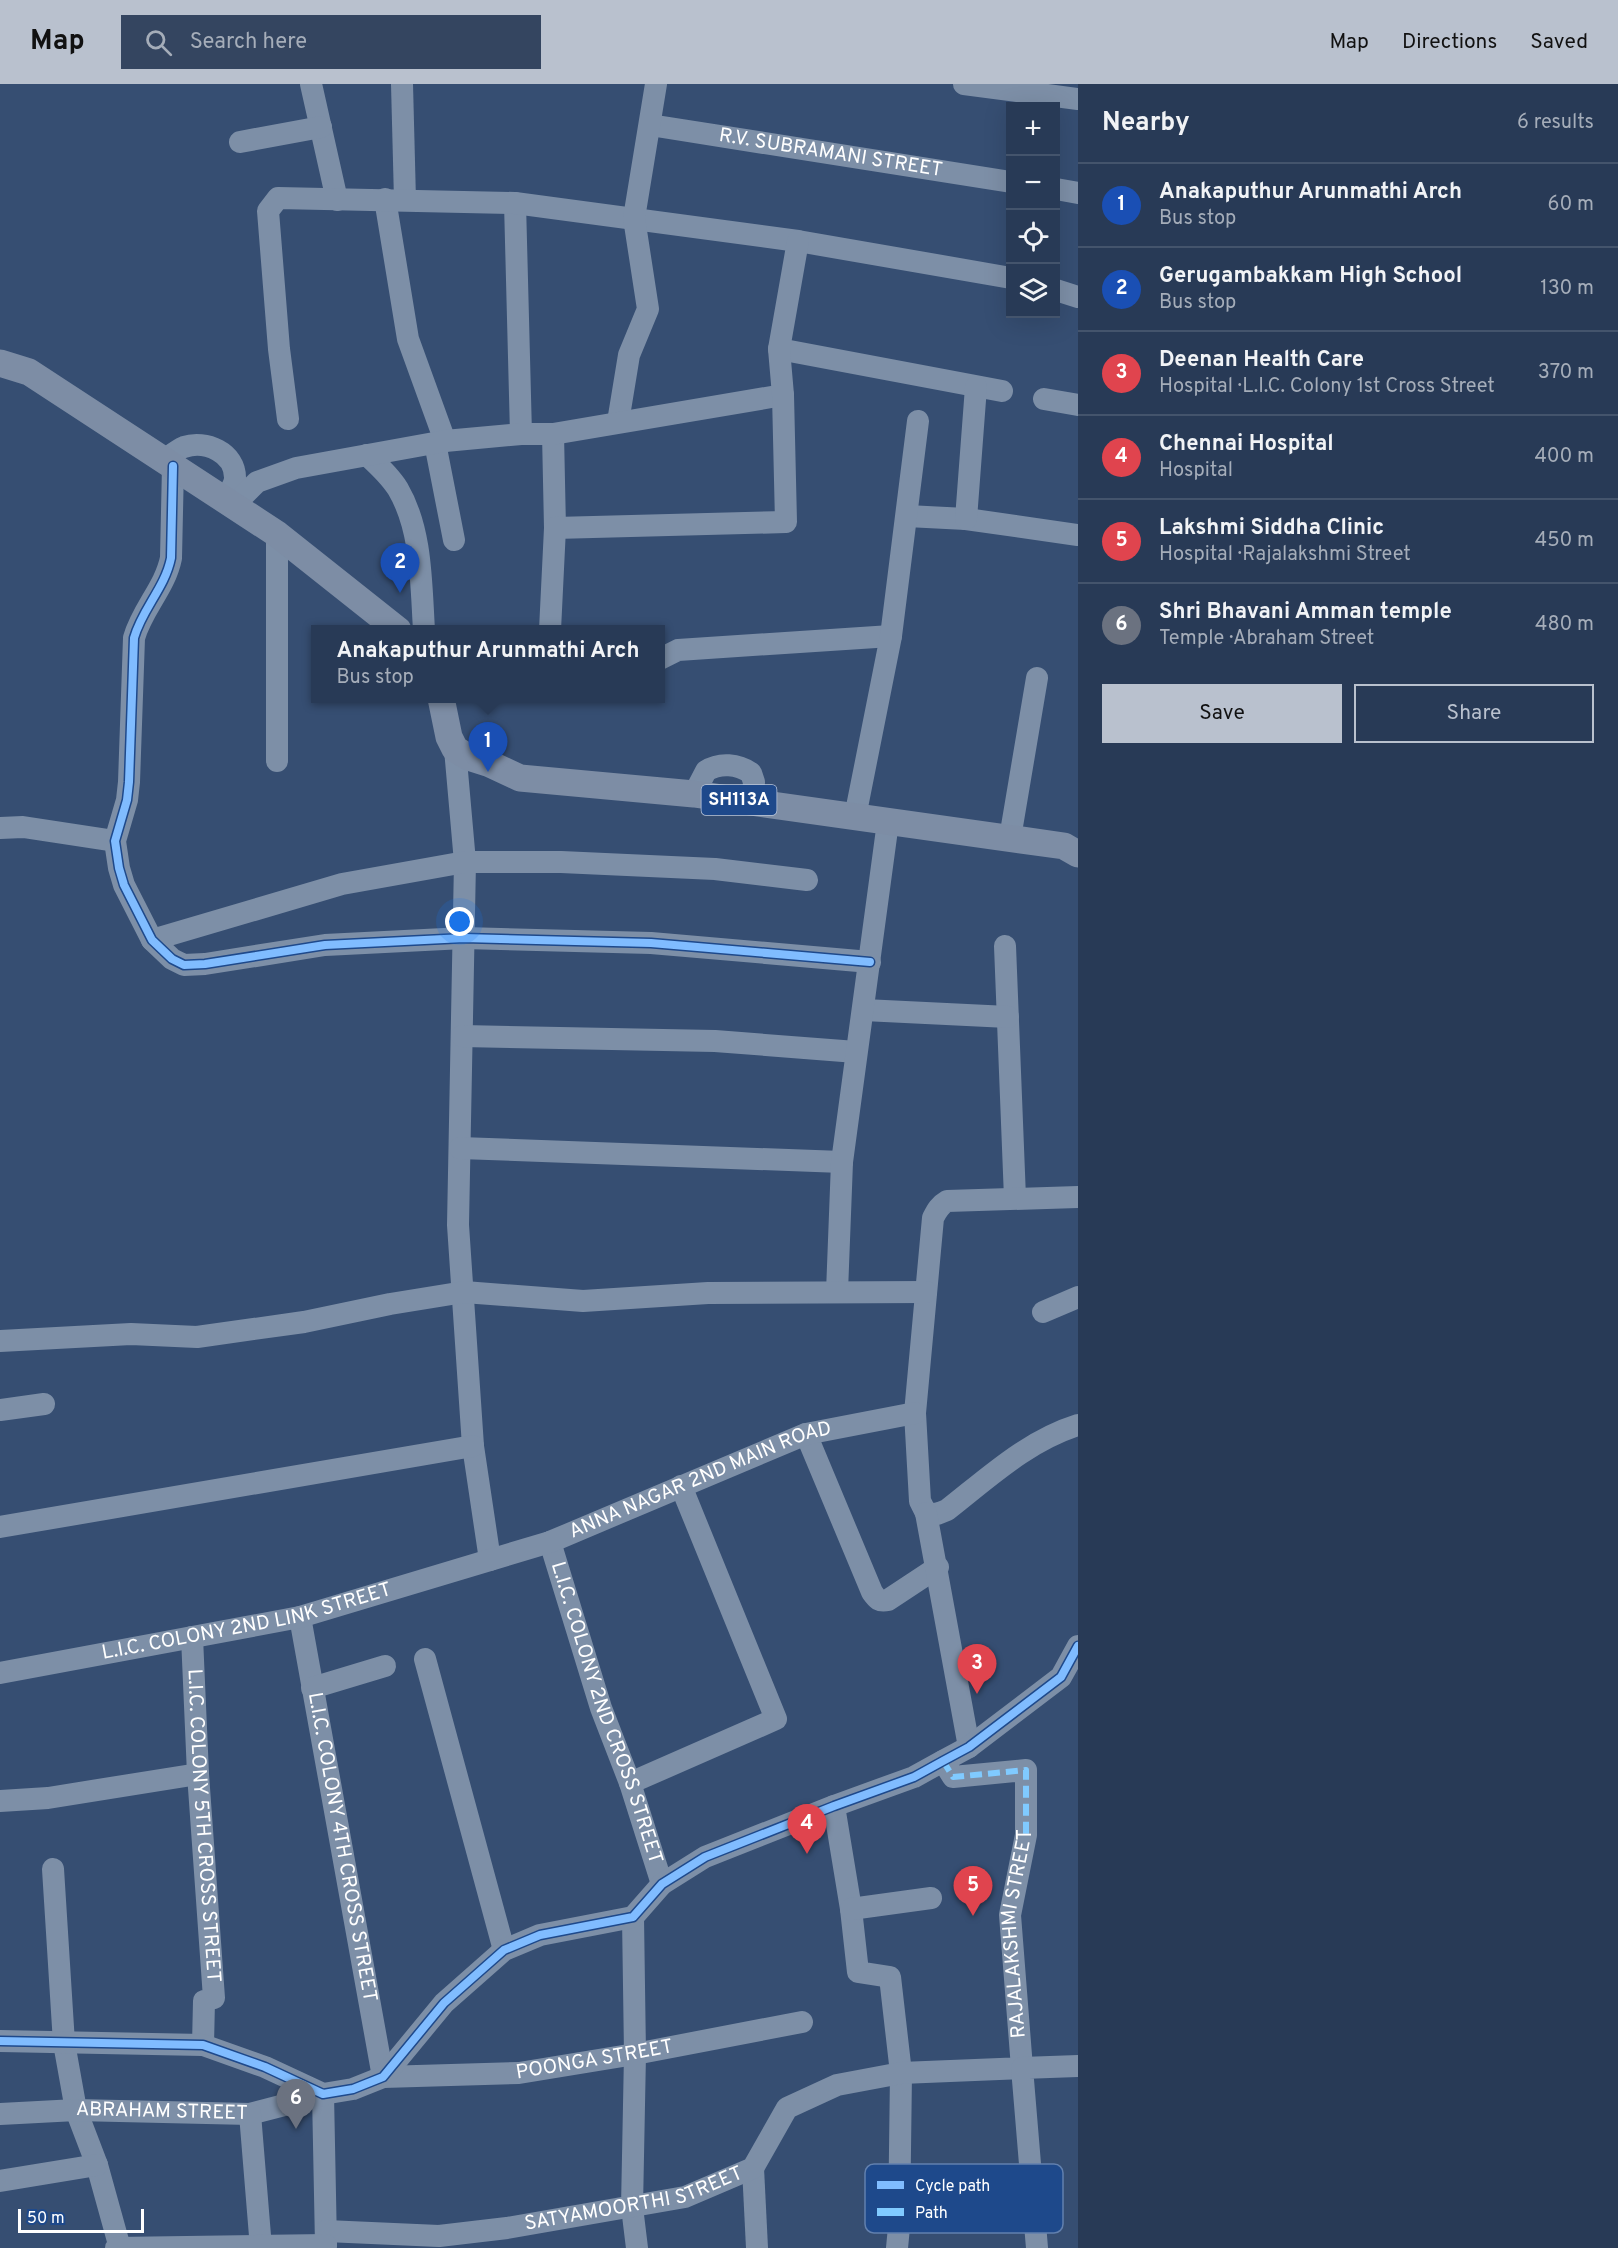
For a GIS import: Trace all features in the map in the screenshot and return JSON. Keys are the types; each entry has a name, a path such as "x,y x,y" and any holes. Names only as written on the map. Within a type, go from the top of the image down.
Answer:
{"main road":[{"path":"0,363 29,372 277,534 392,625"},
{"path":"442,703 449,737 455,749"},
{"name":"SH113A","path":"455,749 468,757 520,778 694,794 1064,846 1078,854"}],"street":[{"path":"311,84 337,200"},
{"path":"402,84 395,199 408,339 440,442 454,540"},
{"path":"618,422 629,355 648,309 634,218 656,84"},
{"path":"964,84 1078,99"},
{"name":"R.V. SUBRAMANI STREET","path":"650,125 1006,181"},
{"path":"240,141 321,127"},
{"path":"1060,190 1078,193"},
{"path":"288,419 279,349 268,210 278,198 515,203 798,241 1006,277"},
{"path":"515,203 521,434"},
{"path":"555,528 786,522 783,394 779,350 798,241"},
{"path":"1060,291 1078,297"},
{"path":"779,350 1002,391"},
{"path":"966,519 976,387"},
{"path":"229,502 257,482 296,468 440,442 521,434 552,434 783,394"},
{"path":"1044,399 1078,405"},
{"path":"855,817 891,636 918,421"},
{"path":"550,625 555,528 552,434"},
{"path":"229,502 235,478 228,458 221,452 203,445 181,448 169,463 171,558 169,569 138,623 134,638 129,782 127,800 115,841 118,868 124,885 152,940 172,959 184,965 205,964 325,945 464,938 651,944 870,962"},
{"path":"367,455 397,488 410,518 420,562 424,625"},
{"path":"907,516 966,519 1078,535"},
{"path":"277,534 277,761"},
{"path":"665,656 678,650 891,636"},
{"path":"1010,838 1037,678"},
{"path":"455,749 465,862 458,1225 473,1446 490,1560"},
{"path":"837,1293 842,1162 888,822"},
{"path":"0,828 23,827 115,841"},
{"path":"152,940 342,884 465,862 561,862 715,869 807,880"},
{"path":"1005,946 1015,1198"},
{"path":"864,1010 1008,1017"},
{"path":"462,1036 715,1041 856,1052"},
{"path":"460,1148 842,1162"},
{"path":"969,1747 938,1567 926,1513 920,1501 915,1413 933,1218 940,1205 948,1202 1078,1197"},
{"path":"0,1341 131,1334 197,1337 304,1322 390,1304 464,1292 583,1301 708,1293 926,1292"},
{"path":"1043,1312 1078,1297"},
{"path":"0,1410 44,1404"},
{"name":"ANNA NAGAR 2ND MAIN ROAD","path":"490,1560 550,1542 806,1434 915,1413"},
{"path":"926,1513 937,1514 947,1510 1019,1453 1078,1425"},
{"path":"806,1434 876,1599 881,1601 888,1599 938,1567"},
{"path":"0,1527 473,1446"},
{"path":"630,1783 776,1719 681,1486"},
{"name":"L.I.C. COLONY 2ND CROSS STREET","path":"550,1542 601,1708 630,1783 662,1884"},
{"name":"L.I.C. COLONY 2ND LINK STREET","path":"0,1673 300,1617 490,1560"},
{"name":"L.I.C. COLONY 4TH CROSS STREET","path":"300,1617 382,2077"},
{"name":"L.I.C. COLONY 5TH CROSS STREET","path":"192,1637 198,1774 214,1998 204,2001 203,2045"},
{"path":"382,2077 444,2003 504,1950 540,1935 633,1917 662,1884 705,1857 914,1777 969,1747 1070,1678 1078,1646"},
{"path":"425,1659 504,1950"},
{"path":"312,1688 385,1666"},
{"name":"RAJALAKSHMI STREET","path":"901,2073 1022,2068 1010,1915 1026,1836 1026,1770 953,1777 943,1761"},
{"path":"0,1801 48,1798 198,1774"},
{"path":"834,1806 851,1909 858,1972 890,1977 901,2073 900,2164"},
{"path":"53,1869 64,2043 76,2110 97,2165 119,2248"},
{"path":"851,1909 931,1898"},
{"path":"633,1917 635,2054 632,2207 637,2248"},
{"name":"POONGA STREET","path":"382,2077 519,2073 635,2054 802,2022"},
{"path":"0,2041 203,2045 266,2067 323,2094 326,2242"},
{"path":"1030,2164 1022,2068 1078,2066"},
{"name":"SATYAMOORTHI STREET","path":"119,2248 261,2247 439,2236 508,2238 632,2207 685,2197 753,2168 787,2108 837,2085 901,2073"},
{"name":"ABRAHAM STREET","path":"0,2114 76,2110 250,2114 323,2094 352,2089 382,2077"},
{"path":"250,2114 261,2247"},
{"path":"0,2181 97,2165"},
{"path":"753,2168 757,2248"},
{"path":"897,2248 898,2233"},
{"path":"1036,2233 1037,2248"}],"marked path":[{"path":"943,1761 953,1777 1026,1770 1026,1835"}],"cycle path":[{"path":"173,466 171,558 164,579 142,617 134,638 129,782 127,800 115,841 124,885 152,940 172,959 184,965 205,964 325,945 464,938 651,943 870,962"},
{"path":"0,2041 203,2045 265,2067 323,2094 353,2089 383,2077 444,2003 504,1950 540,1935 633,1917 662,1884 705,1857 914,1777 969,1747 1061,1677 1078,1646"}],"place":[{"name":"Gerugambakkam High School","path":"400,593"},
{"name":"Anakaputhur Arunmathi Arch","path":"488,772"},
{"name":"Deenan Health Care","path":"977,1694"},
{"name":"Chennai Hospital","path":"807,1854"},
{"name":"Lakshmi Siddha Clinic","path":"973,1916"},
{"name":"Shri Bhavani Amman temple","path":"296,2129"}]}
